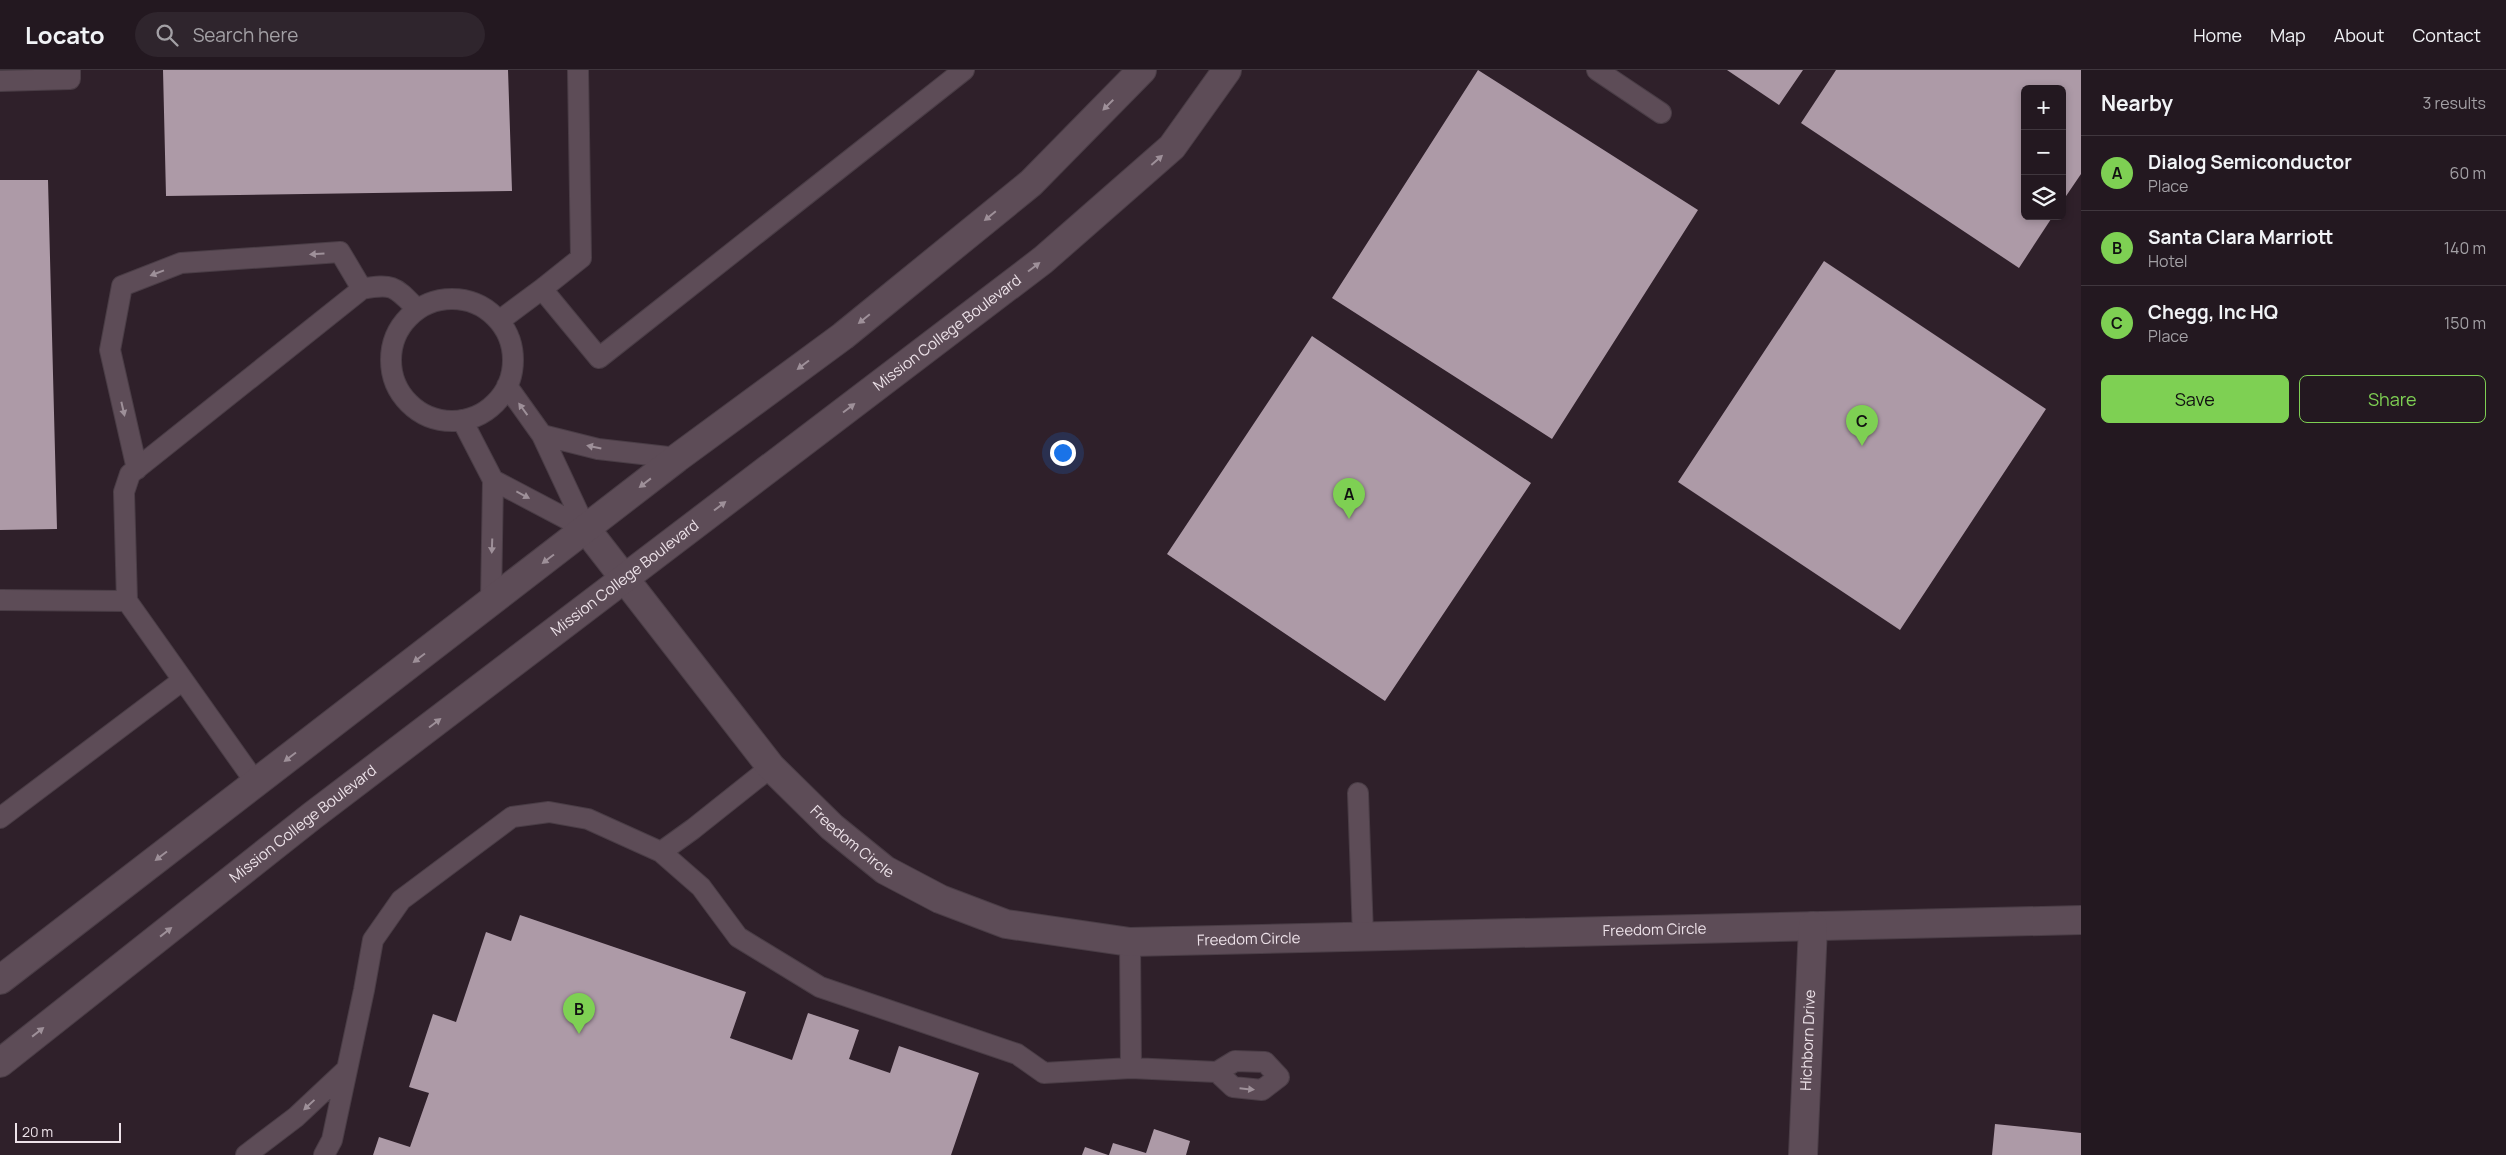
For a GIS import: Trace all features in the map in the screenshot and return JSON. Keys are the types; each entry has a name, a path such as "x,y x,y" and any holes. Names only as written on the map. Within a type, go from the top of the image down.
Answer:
{"main road":[{"path":"0,980 677,458 842,336 1031,182 1142,70"},
{"name":"Mission College Boulevard","path":"0,1063 305,822 1043,260 1172,147 1227,70"},
{"name":"Freedom Circle","path":"586,529 771,767 832,827 885,870 940,899 1006,924 1130,942 2081,920"},
{"name":"Hichborn Drive","path":"1803,1155 1812,926"}],"lane":[{"path":"0,81 70,79 70,70"},
{"path":"499,321 542,290 581,258 578,70"},
{"path":"542,290 599,358 964,70"},
{"path":"1598,70 1662,113"},
{"path":"137,468 110,350 122,286 181,263 340,252 362,289"},
{"path":"256,783 127,601 124,492 130,474 362,289 384,285 398,291 418,310"},
{"path":"451,298 470,301 486,309 499,321 508,336 513,353 512,370 507,386 496,402 480,414 462,420 444,420 427,415 412,405 400,391 393,374 391,356 395,338 404,322 418,310 434,301 451,298"},
{"path":"507,386 542,435 586,529"},
{"path":"462,420 493,480 491,602"},
{"path":"542,435 598,449 677,458"},
{"path":"493,480 586,529"},
{"path":"0,600 127,601"},
{"path":"0,818 183,680"},
{"path":"661,852 693,830 771,767"},
{"path":"1358,793 1363,936"},
{"path":"324,1155 332,1140 373,940 401,900 512,817 549,812 588,819 661,852 701,888 738,937 820,987 1017,1054 1044,1073 1131,1068 1217,1072"},
{"path":"1130,942 1131,1068"},
{"path":"246,1155 296,1117 345,1071"}],"building":[{"path":"163,70 508,70 512,191 166,196"},
{"path":"1478,70 1698,210 1552,439 1332,298"},
{"path":"1727,70 1803,70 1779,105"},
{"path":"1836,70 2081,70 2081,174 2066,196 2066,85 2021,85 2021,220 2050,220 2019,268 1801,123"},
{"path":"0,180 48,180 57,529 0,530"},
{"path":"1824,261 2046,409 1900,630 1678,482"},
{"path":"1312,336 1531,483 1385,701 1167,554"},
{"path":"520,915 746,992 730,1038 792,1060 808,1013 859,1030 849,1059 890,1073 899,1046 979,1073 951,1155 373,1155 379,1137 410,1147 429,1093 409,1087 433,1014 456,1022 486,932 511,941"},
{"path":"1995,1124 2081,1133 2081,1155 1992,1155"},
{"path":"1154,1129 1190,1141 1186,1155 1109,1155 1113,1143 1146,1153"},
{"path":"1085,1147 1108,1155 1082,1155"}],"place":[{"name":"Chegg, Inc HQ","path":"1862,446"},
{"name":"Dialog Semiconductor","path":"1349,519"},
{"name":"Santa Clara Marriott","path":"579,1034"}]}
